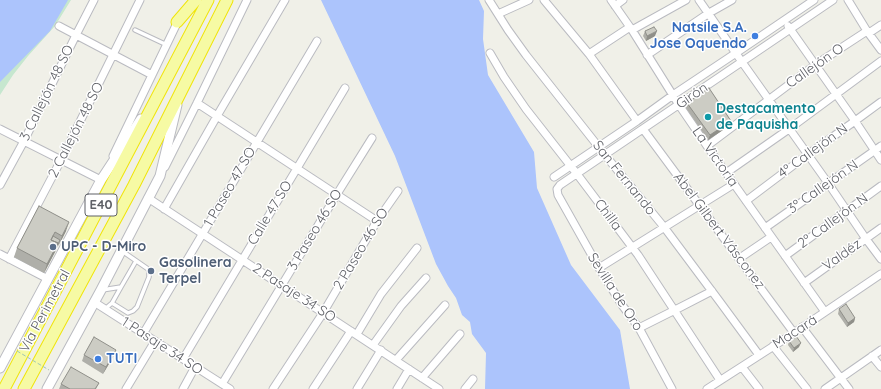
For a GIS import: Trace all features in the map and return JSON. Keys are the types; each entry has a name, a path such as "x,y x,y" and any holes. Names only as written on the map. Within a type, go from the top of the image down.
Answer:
{"highway":[{"path":"177,22 196,0"},
{"name":"Vía Perimetral","path":"4,389 208,0"},
{"name":"Vía Perimetral","path":"24,389 134,185 227,0"}],"street":[{"name":"3 Callejón 48 SO","path":"0,185 24,141 94,0"},
{"name":"2 Callejón 48 SO","path":"9,259 61,160 140,0"},
{"path":"0,129 101,180 188,0"},
{"path":"160,176 247,0"},
{"path":"164,209 285,0"},
{"name":"San Fernando","path":"489,0 522,49 598,147 664,227 759,355"},
{"path":"498,14 529,0"},
{"path":"544,0 589,54 637,121"},
{"path":"613,3 623,0"},
{"path":"589,54 631,29 686,0"},
{"path":"699,0 881,259"},
{"path":"647,55 732,0"},
{"name":"Girón","path":"554,177 814,0"},
{"name":"Girón","path":"558,195 558,187 833,0"},
{"path":"848,0 881,50"},
{"name":"La Victoria","path":"613,3 707,146 825,312"},
{"path":"784,20 881,160"},
{"name":"Callejón O","path":"707,146 815,65 881,25"},
{"path":"59,26 152,75"},
{"name":"1 Paseo 47 SO","path":"143,334 317,41"},
{"name":"Chilla","path":"490,53 504,77 526,109 571,166 632,248 675,310 720,380"},
{"path":"726,173 789,129 881,61"},
{"name":"Vía Perimetral","path":"0,368 48,279 57,258 101,180 164,85"},
{"name":"Calle 47 SO","path":"183,359 346,88"},
{"name":"Vía Perimetral","path":"48,389 160,176 180,94"},
{"name":"4º Callejón N","path":"746,201 881,102"},
{"path":"197,103 377,221"},
{"name":"Abel Gilbert Vásconez","path":"643,129 794,332"},
{"name":"3 Paseo 46 SO","path":"222,384 372,138"},
{"name":"3º Callejón N","path":"765,228 881,146"},
{"path":"598,268 734,184"},
{"name":"2º Callejón N","path":"785,256 881,186"},
{"name":"2 Paseo 46 SO","path":"273,389 323,312 377,221 398,191"},
{"name":"Sevilla de Oro","path":"558,195 598,268 639,328 672,389"},
{"name":"2 Pasaje 34 SO","path":"148,198 354,332 436,388"},
{"name":"Valdéz","path":"804,283 881,228"},
{"path":"740,258 771,237"},
{"path":"314,389 381,294 417,248"},
{"path":"0,254 48,279"},
{"name":"Macará","path":"711,388 720,380 742,367 881,274"},
{"path":"373,345 401,306 426,278"},
{"path":"639,328 712,290"},
{"name":"1 Pasaje 34 SO","path":"94,302 230,389"},
{"path":"396,360 445,305"},
{"path":"802,327 849,389"},
{"path":"422,378 460,334"},
{"path":"126,389 155,341"},
{"path":"773,346 807,389"},
{"path":"357,389 381,350"},
{"path":"825,389 881,350"},
{"path":"872,356 881,368"},
{"path":"183,389 195,367"},
{"path":"742,367 759,389"},
{"path":"398,389 409,369"},
{"path":"465,389 472,378"}],"lane":[{"path":"135,30 167,45"},
{"path":"112,303 128,312 133,311 137,308 150,277 148,269 121,250"},
{"path":"105,309 112,303 136,261"},
{"path":"101,290 121,287"}],"path":[{"path":"17,351 49,370"}],"green space":[{"path":"57,0 71,0 55,26 28,56 0,95 0,76"}],"water":[{"path":"0,0 68,0 50,31 0,82"},
{"path":"321,0 479,0 484,11 483,39 488,75 534,152 537,188 571,265 620,330 630,389 485,389 486,353 472,334 470,322 462,315 456,298 436,264 395,156"}],"building":[{"path":"654,27 657,31 647,36 645,31"},
{"name":"Destacamento de Paquisha","path":"709,88 731,121 710,135 687,103"},
{"path":"39,206 69,222 62,236 55,232 51,240 58,243 47,264 17,248"},
{"path":"53,236 60,240 56,248 58,243 51,240"},
{"path":"846,304 855,318 848,323 839,309"},
{"path":"796,336 801,343 794,348 789,341"},
{"path":"94,337 116,350 106,367 84,355"},
{"path":"71,367 99,383 95,389 70,389 61,384"}],"place":[{"name":"Natsile S.A. Jose Oquendo","path":"755,36"},
{"name":"Destacamento de Paquisha","path":"708,117"},
{"name":"UPC - D-Miro","path":"53,247"},
{"name":"Gasolinera Terpel","path":"151,271"},
{"name":"TUTI","path":"98,359"}]}
